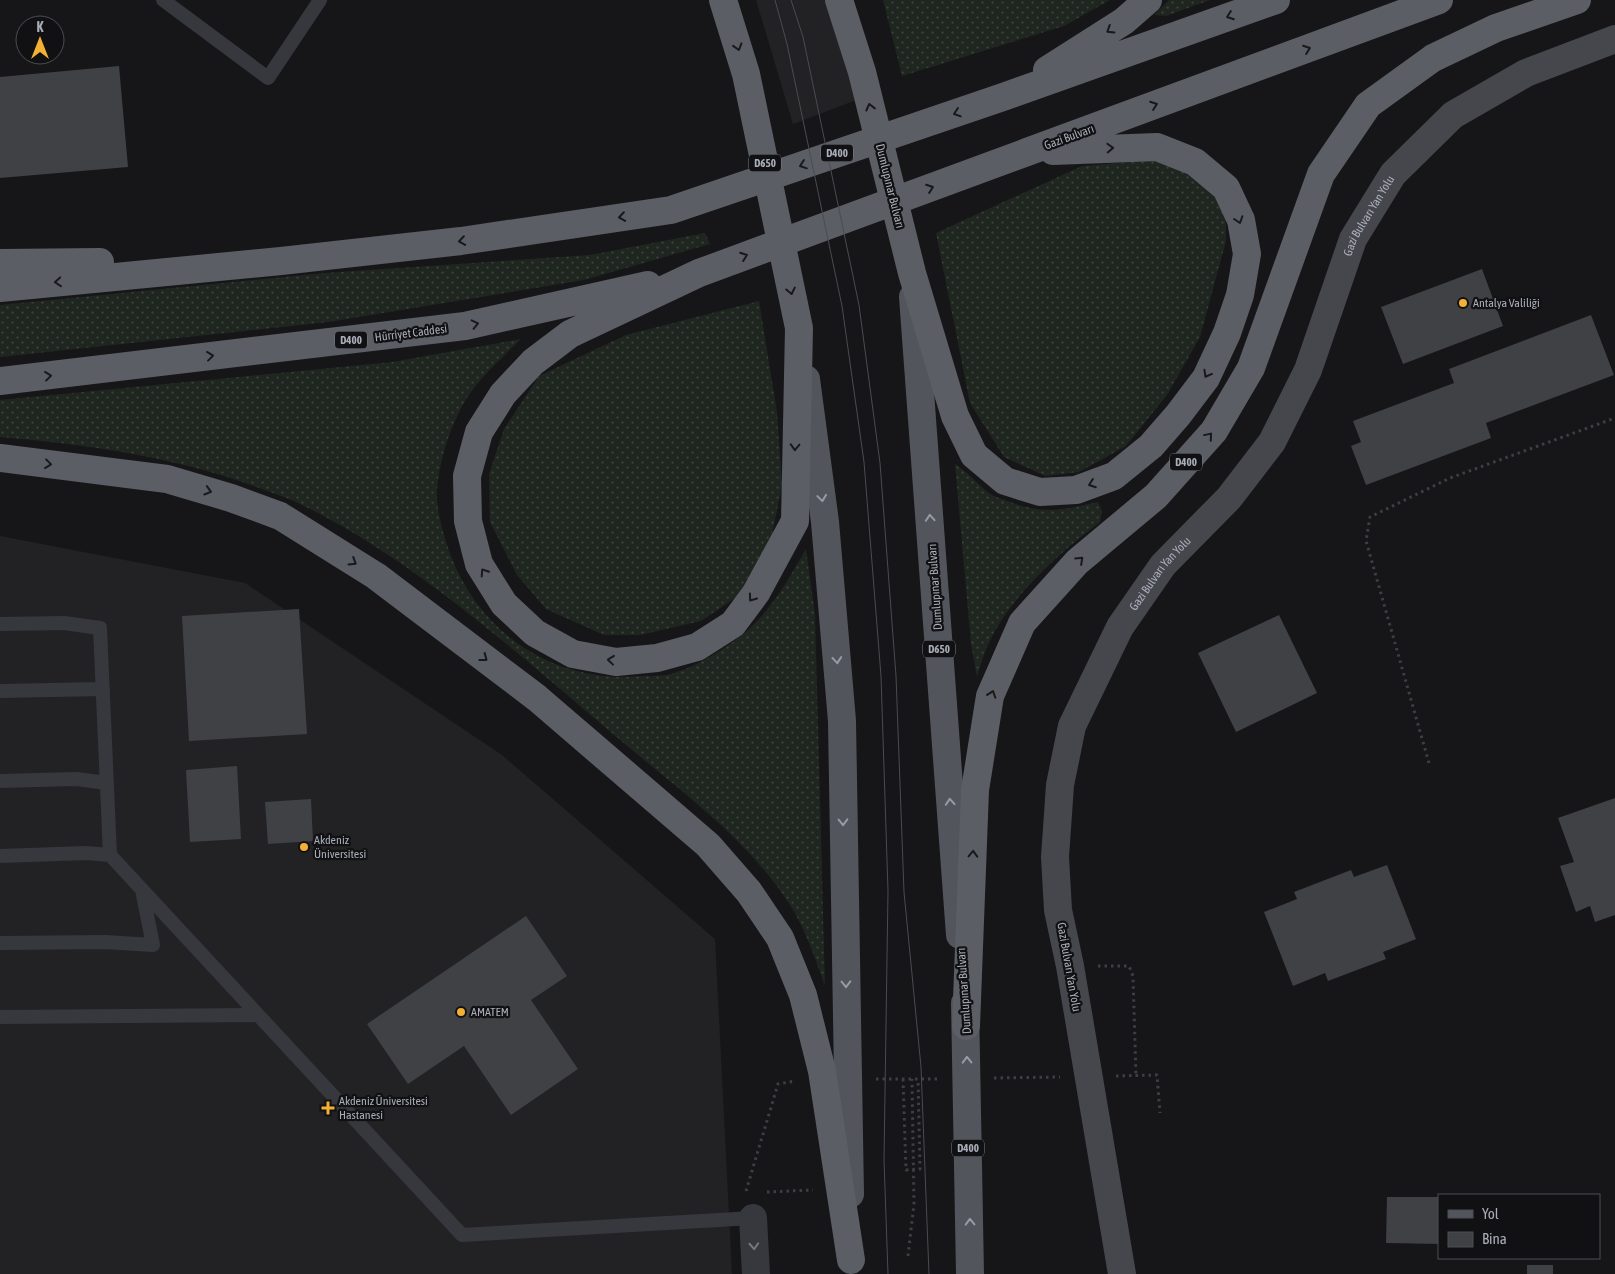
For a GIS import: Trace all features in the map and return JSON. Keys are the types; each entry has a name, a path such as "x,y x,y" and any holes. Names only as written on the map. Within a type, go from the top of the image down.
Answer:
{"highway":[{"name":"D650","path":"723,0 746,74 799,328"},
{"name":"Dumlupınar Bulvarı","path":"839,0 862,72 912,273"},
{"path":"853,0 862,72"},
{"path":"1003,97 1124,21 1148,0"},
{"name":"D400","path":"0,263 281,261 461,241 671,210 1003,97 1276,0"},
{"name":"Gazi Bulvarı","path":"699,273 1440,0"},
{"name":"D400","path":"966,1026 975,790 990,696 1022,622 1077,562 1156,496 1214,431 1251,368 1321,174 1368,105 1433,58 1496,28 1577,0"},
{"path":"912,273 955,416 974,455 1005,481 1040,492 1076,490 1114,476 1150,446 1206,378 1227,333 1240,295 1246,254 1241,220 1226,188 1194,162 1157,148 1026,152"},
{"path":"0,288 281,261"},
{"path":"699,273 570,334 533,362 504,394 479,432 467,476 468,520 479,564 504,604 535,632 573,654 616,662 657,658 697,647 733,624 756,593 795,522 799,328"},
{"name":"Hürriyet Caddesi","path":"0,381 465,326 699,273"},
{"path":"0,458 167,479 231,498 280,516 376,576 538,698 708,844 749,892 780,938 803,995 822,1071 851,1267"}],"main road":[{"name":"Gazi Bulvarı Yan Yolu","path":"1122,1274 1070,966 1058,910 1055,866 1060,786 1072,726 1120,627 1163,565 1229,498 1272,442 1308,370 1352,239 1394,174 1453,115 1526,73 1615,39"},
{"name":"Dumlupınar Bulvarı","path":"912,273 966,1026 971,1273"},
{"path":"799,328 825,522 842,721 851,1267"}],"street":[{"path":"754,1205 756,1274"}],"lane":[{"path":"163,0 268,78 320,0"},
{"path":"0,624 64,622 100,628 110,854 462,1235 754,1205"},
{"path":"0,691 103,689"},
{"path":"0,781 76,779 107,783"},
{"path":"0,856 110,854"},
{"path":"0,943 105,942 152,945 142,889"},
{"path":"0,1017 257,1015"}],"path":[{"path":"1430,763 1366,541 1370,517 1450,478 1615,418"},
{"path":"1070,966 1129,966 1133,976 1136,1076"},
{"path":"1157,1075 1160,1113"},
{"path":"903,1079 906,1170 920,1170 918,1079"},
{"path":"908,1256 914,1204 912,1079"},
{"path":"754,1205 745,1193 778,1084 798,1080"},
{"path":"765,1192 813,1190 813,1184"}],"shaded area":[{"path":"756,0 829,0 859,99 793,124"},
{"path":"883,0 1110,0 1064,26 902,76"},
{"path":"1169,0 1210,0 1166,16 1154,15"},
{"path":"1164,159 1200,179 1226,204 1226,241 1200,337 1167,395 1126,446 1079,472 1045,476 1004,457 970,403 936,233 1082,166"},
{"path":"705,233 710,244 584,280 328,322 0,357 0,305 325,273 590,255"},
{"path":"759,301 777,412 782,486 770,544 747,590 701,621 640,635 604,635 546,609 517,575 490,522 489,474 504,429 539,376 626,335"},
{"path":"521,339 472,390 460,410 442,459 437,498 439,515 446,541 464,584 481,609 502,631 525,649 551,662 580,672 610,676 660,676 681,671 713,655 749,629 774,601 806,549 815,614 825,986 805,934 790,905 754,858 733,836 505,643 425,580 383,552 341,526 298,503 223,476 129,453 0,437 0,400 392,362"},
{"path":"955,464 990,494 1020,505 1042,510 1053,510 1098,502 1102,511 1100,522 1051,563 1021,594 1008,611 987,647 977,677 971,644"},
{"name":"Akdeniz Üniversitesi","path":"0,536 245,583 502,755 715,939 732,1274 0,1274"}],"building":[{"path":"119,66 128,167 0,178 0,77"},
{"path":"1482,269 1503,326 1403,364 1381,307"},
{"path":"1591,315 1614,375 1486,423 1491,438 1366,485 1351,446 1361,442 1353,421 1454,383 1449,369"},
{"path":"299,609 307,734 189,741 182,616"},
{"path":"1279,615 1317,693 1236,732 1198,653"},
{"path":"237,766 241,839 190,842 186,770"},
{"path":"1615,798 1615,915 1595,922 1590,906 1576,912 1560,866 1574,862 1558,818"},
{"path":"311,799 313,841 268,844 265,802"},
{"path":"1387,865 1416,939 1383,952 1386,959 1328,981 1325,973 1293,986 1264,912 1297,899 1294,892 1351,870 1354,877"},
{"name":"AMATEM","path":"526,916 567,976 531,1000 578,1069 511,1115 464,1046 408,1084 367,1024"},
{"path":"1387,1197 1438,1197 1438,1244 1386,1243"},
{"path":"1527,1265 1553,1265 1553,1274 1527,1274"}],"tram line":[{"path":"775,0 787,44 842,306 864,462 881,676 888,891 884,1160 888,1274"},
{"path":"791,0 803,37 859,305 880,463 896,676 904,892 921,1067 929,1274"}],"place":[{"name":"Antalya Valiliği","path":"1463,303"},
{"name":"Akdeniz Üniversitesi","path":"304,847"},
{"name":"AMATEM","path":"461,1012"},
{"name":"Akdeniz Üniversitesi Hastanesi","path":"328,1108"}]}
